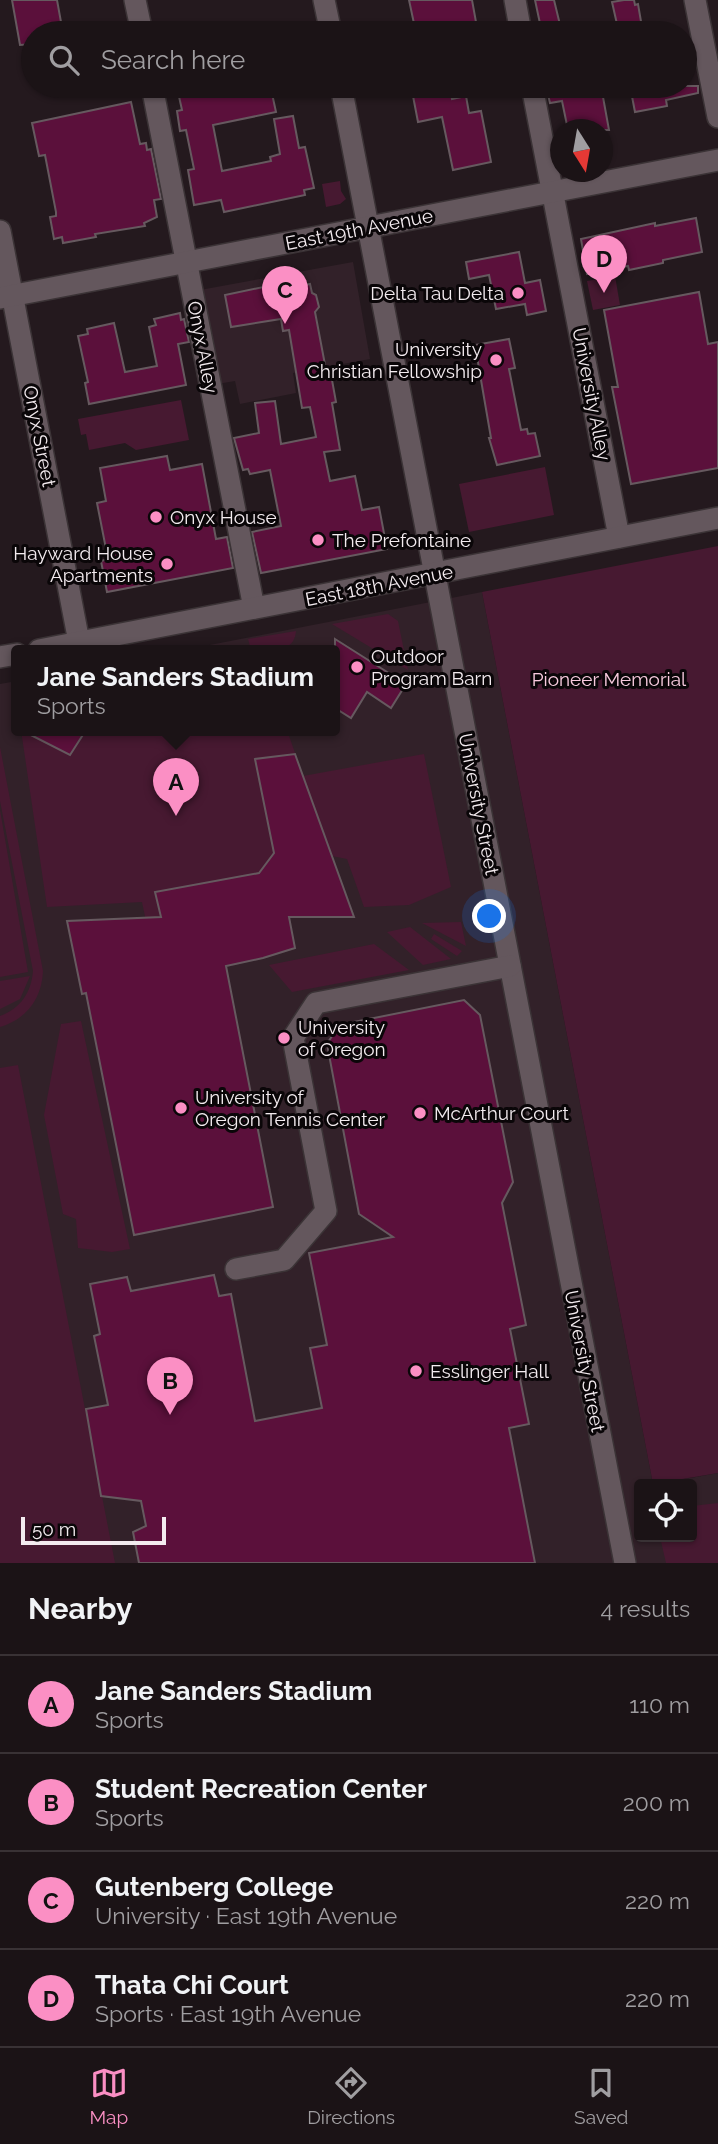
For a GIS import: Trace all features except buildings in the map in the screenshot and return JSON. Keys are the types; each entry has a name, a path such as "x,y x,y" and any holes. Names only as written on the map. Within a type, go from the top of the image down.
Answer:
{"street":[{"path":"135,0 139,21"},
{"path":"324,0 328,21"},
{"path":"515,0 519,21"},
{"path":"695,0 718,117"},
{"name":"Onyx Alley","path":"154,98 254,608"},
{"name":"University Street","path":"343,98 625,1563"},
{"name":"University Alley","path":"533,98 619,537"},
{"name":"East 19th Avenue","path":"6,296 718,160"},
{"name":"Onyx Street","path":"0,231 6,296 79,642"},
{"name":"East 18th Avenue","path":"64,645 718,518"},
{"path":"236,1269 284,1260 326,1211 293,1038 316,1003 510,966"}],"shaded area":[{"path":"353,262 370,359 293,373 296,393 240,404 235,381 217,384 200,290"},
{"name":"University of Oregon","path":"482,592 652,1479 634,1479 634,1542 697,1542 697,1479 685,1479 718,1473 718,1563 0,1563 0,684 11,682 11,736 340,736 340,645 210,645"}],"green space":[{"path":"340,181 341,191 346,199 340,204 326,207 322,184"},
{"path":"615,276 620,305 593,310 587,281"},
{"path":"181,400 189,440 136,450 125,443 89,450 86,434 81,435 78,419"},
{"path":"545,467 554,515 469,532 459,484"},
{"name":"Pioneer Memorial","path":"718,546 718,1473 683,1479 652,1479 482,592"},
{"path":"388,614 398,621 408,670 332,624"},
{"path":"296,631 290,645 250,645 248,639"},
{"path":"22,736 289,736 303,776 424,754 451,887 409,905 364,907 347,859 332,856 354,917 187,918 147,926 142,902 47,907"},
{"path":"0,747 43,971 40,990 31,1006 18,1019 0,1027 0,1016 14,1009 24,999 33,971 0,801"},
{"path":"0,810 28,972 0,977"},
{"path":"461,922 466,946 422,923 423,923"},
{"path":"410,927 451,959 423,965 387,932"},
{"path":"434,934 462,951 457,956 431,939"},
{"path":"374,944 409,970 292,992 269,965"},
{"path":"30,976 20,999 0,1009 0,981"},
{"path":"81,1021 130,1249 112,1252 78,1248 76,1219 63,1214 44,1115 61,1024"},
{"path":"18,1065 115,1563 0,1563 0,1068"},
{"path":"718,1503 718,1563 666,1563 661,1542 697,1542 697,1505"}],"place":[{"name":"Delta Tau Delta","path":"518,293"},
{"name":"Thata Chi Court","path":"604,293"},
{"name":"Gutenberg College","path":"285,324"},
{"name":"University Christian Fellowship","path":"496,360"},
{"name":"Onyx House","path":"156,517"},
{"name":"The Prefontaine","path":"318,540"},
{"name":"Hayward House Apartments","path":"167,564"},
{"name":"Outdoor Program Barn","path":"357,667"},
{"name":"Jane Sanders Stadium","path":"176,816"},
{"name":"University of Oregon","path":"284,1038"},
{"name":"University of Oregon Tennis Center","path":"181,1108"},
{"name":"McArthur Court","path":"420,1113"},
{"name":"Esslinger Hall","path":"416,1371"},
{"name":"Student Recreation Center","path":"170,1415"}]}
